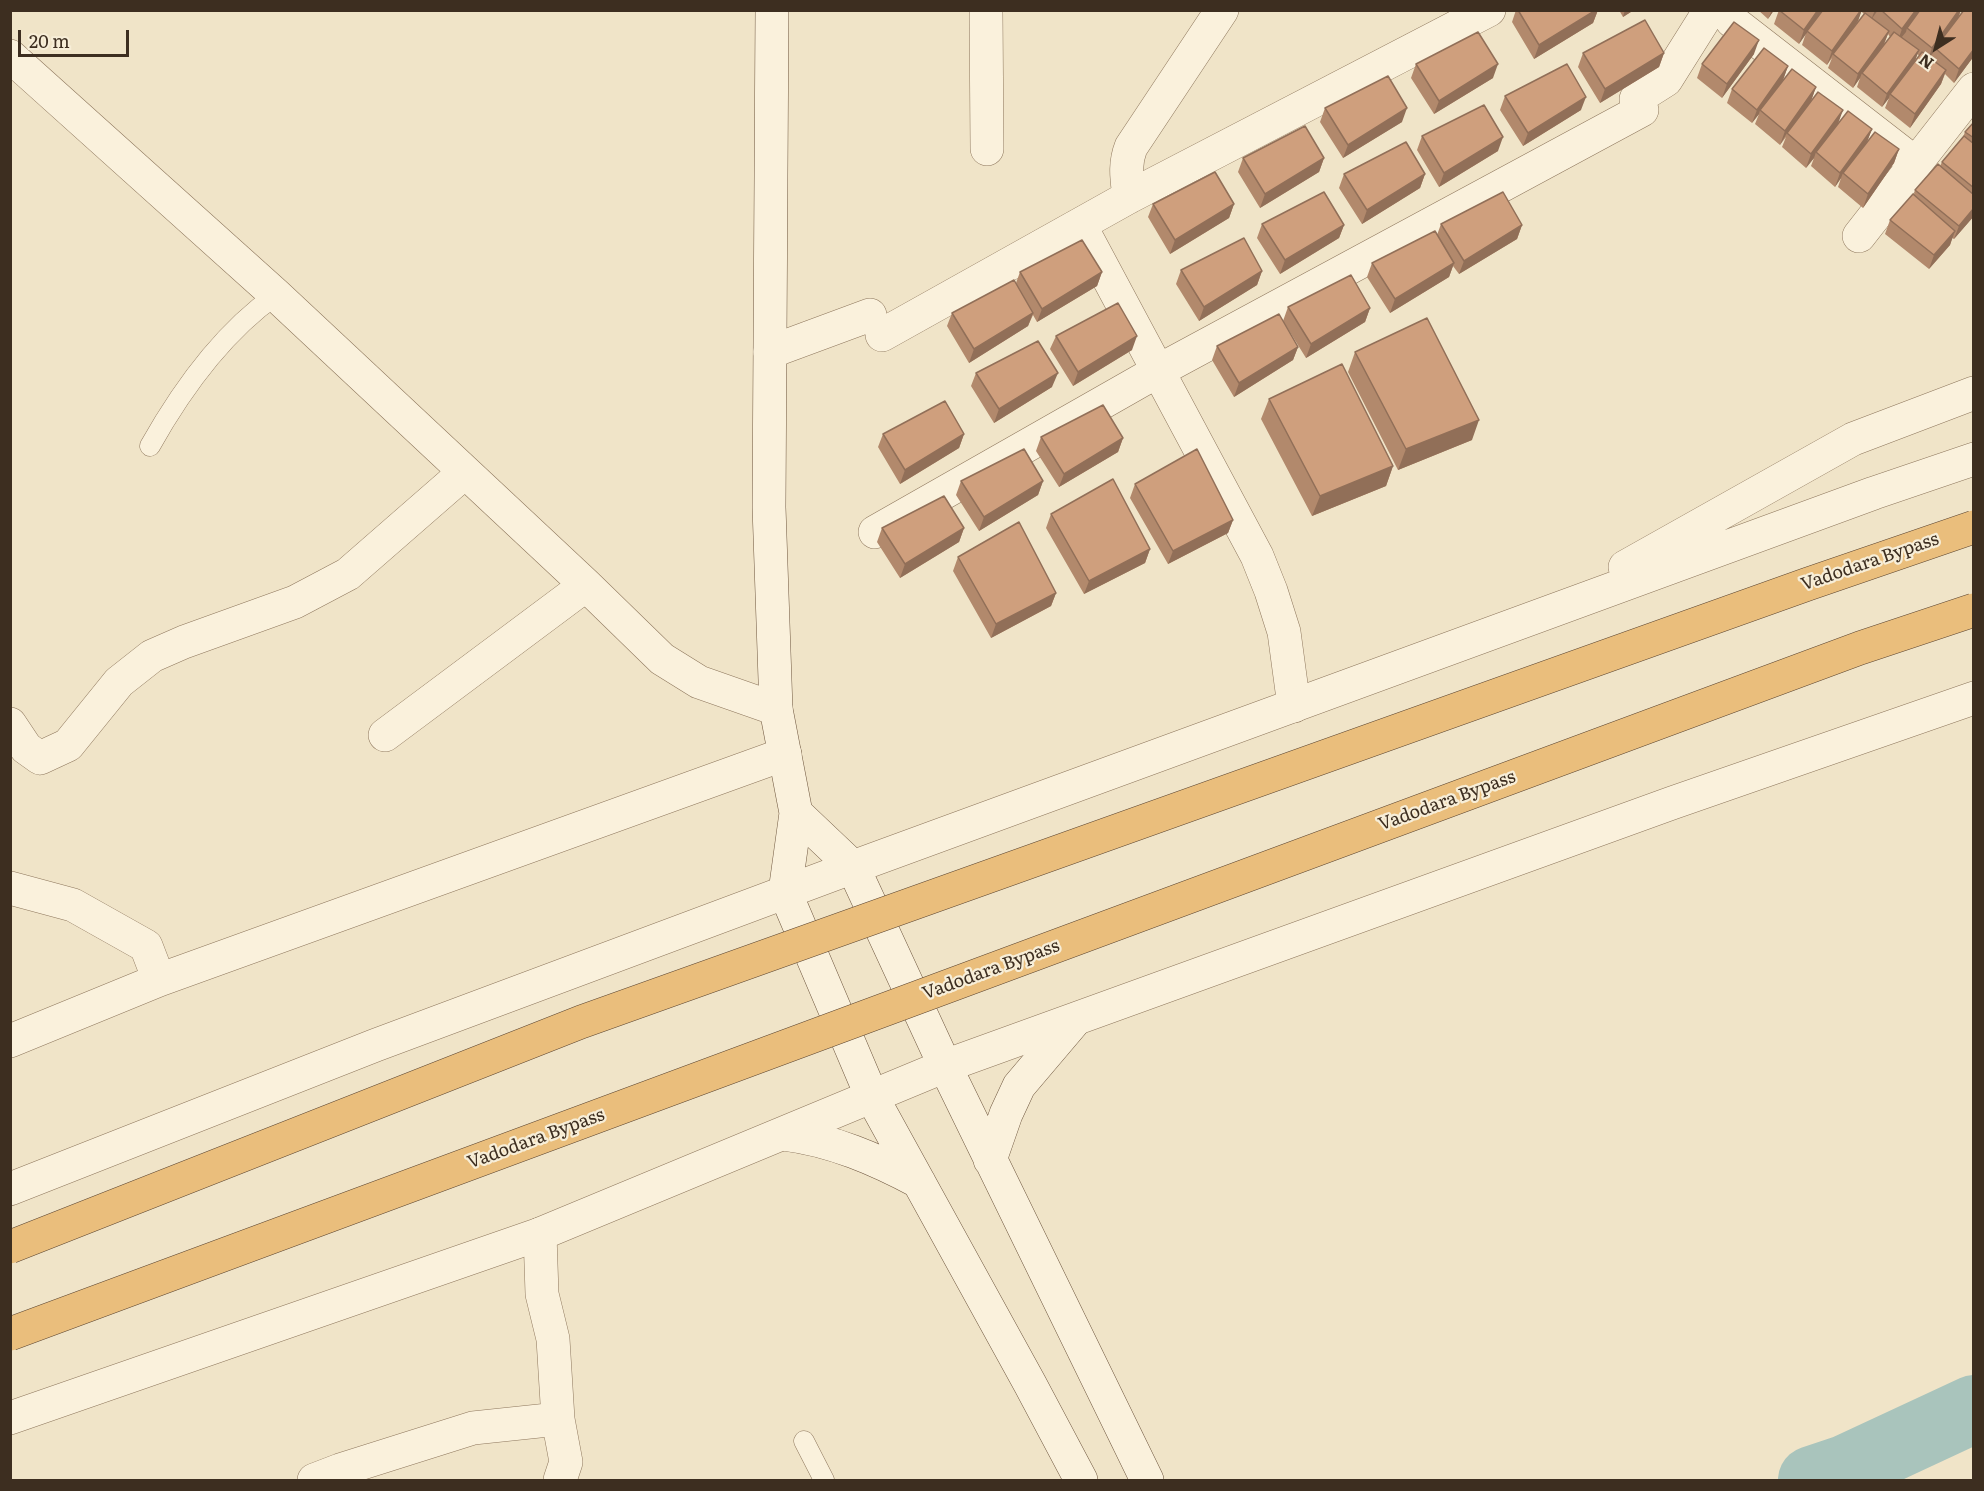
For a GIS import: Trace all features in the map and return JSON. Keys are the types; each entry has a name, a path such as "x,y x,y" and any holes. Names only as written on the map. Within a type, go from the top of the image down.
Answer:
{"highway":[{"name":"Vadodara Bypass","path":"10,1247 581,1022 1974,526"},
{"name":"Vadodara Bypass","path":"10,1334 1860,648 1974,610"}],"street":[{"path":"772,10 769,507 776,709 796,813 785,892 872,1097 1081,1480"},
{"path":"986,10 987,148"},
{"path":"1129,198 1126,171 1131,147 1222,10"},
{"path":"770,352 876,325 1080,225 1490,10"},
{"path":"875,532 1158,371 1639,105 1666,80 1721,16 1916,163"},
{"path":"10,56 276,295 662,659 699,682 776,709"},
{"path":"1859,236 1974,89"},
{"path":"1080,225 1257,556 1284,632 1294,706"},
{"path":"1538,616 1853,439 1974,393"},
{"path":"10,1189 376,1045 785,892 1863,497 1974,459"},
{"path":"10,724 26,748 40,758 68,745 119,682 152,656 295,602 348,574 465,472"},
{"path":"386,735 586,585"},
{"path":"10,1418 540,1234 945,1066 1672,803 1974,698"},
{"path":"10,1041 159,980 785,754"},
{"path":"796,813 853,867 990,1160 1147,1480"},
{"path":"10,888 73,904 146,946 159,980"},
{"path":"990,1160 1006,1114 1019,1086 1075,1020"},
{"path":"783,1134 823,1141 884,1163 919,1182"},
{"path":"540,1234 542,1294 553,1339 558,1419 566,1462 560,1480"},
{"path":"314,1480 473,1428 558,1419"}],"lane":[{"path":"150,446 186,387 250,313 276,295"},
{"path":"804,1441 824,1480"}],"building":[{"path":"1518,10 1596,10 1539,45"},
{"path":"1779,10 1818,10 1804,30"},
{"path":"1823,10 1861,10 1832,51 1807,31"},
{"path":"1881,10 1916,10 1902,29"},
{"path":"1920,10 1959,10 1932,48 1907,28"},
{"path":"1964,10 1974,12 1974,49 1959,69 1935,48"},
{"path":"1865,13 1889,31 1858,74 1833,54"},
{"path":"1645,20 1664,53 1605,89 1583,53"},
{"path":"1734,22 1759,40 1727,84 1702,64"},
{"path":"1478,32 1498,64 1439,101 1416,64"},
{"path":"1894,32 1919,50 1887,94 1862,73"},
{"path":"1764,48 1788,66 1757,110 1732,89"},
{"path":"1922,52 1946,70 1915,114 1890,94"},
{"path":"1567,64 1586,97 1528,133 1505,96"},
{"path":"1792,69 1816,87 1785,131 1760,110"},
{"path":"1388,76 1407,108 1348,145 1325,108"},
{"path":"1818,92 1843,110 1811,154 1787,133"},
{"path":"1484,105 1503,137 1444,173 1422,136"},
{"path":"1848,111 1872,129 1840,173 1816,152"},
{"path":"1974,122 1974,138 1965,132"},
{"path":"1305,126 1324,158 1265,194 1243,158"},
{"path":"1875,132 1899,149 1868,194 1843,173"},
{"path":"1964,136 1974,144 1974,188 1942,162"},
{"path":"1406,142 1425,174 1367,210 1344,174"},
{"path":"1938,164 1974,195 1974,208 1959,226 1915,190"},
{"path":"1215,172 1234,204 1175,240 1153,204"},
{"path":"1324,192 1344,225 1285,260 1262,224"},
{"path":"1503,192 1522,225 1464,261 1441,224"},
{"path":"1913,194 1955,231 1934,255 1890,220"},
{"path":"1435,231 1454,263 1395,299 1372,263"},
{"path":"1244,238 1262,271 1204,307 1181,270"},
{"path":"1082,240 1102,272 1042,309 1020,272"},
{"path":"1351,275 1370,308 1311,344 1288,307"},
{"path":"1014,280 1033,313 974,349 952,313"},
{"path":"1118,303 1137,336 1078,372 1056,336"},
{"path":"1279,314 1298,347 1239,383 1217,346"},
{"path":"1427,318 1479,420 1406,449 1355,352"},
{"path":"1038,341 1058,373 999,409 976,373"},
{"path":"1342,364 1393,466 1320,496 1269,399"},
{"path":"945,401 964,434 905,470 883,434"},
{"path":"1103,405 1123,438 1064,474 1041,437"},
{"path":"1024,449 1043,481 984,517 961,481"},
{"path":"1197,449 1233,520 1173,551 1135,484"},
{"path":"1113,479 1150,549 1089,581 1051,514"},
{"path":"944,496 964,528 905,564 882,528"},
{"path":"1019,522 1056,593 996,624 958,557"}],"waterway":[{"path":"1812,1480 1845,1469 1974,1409"}]}
